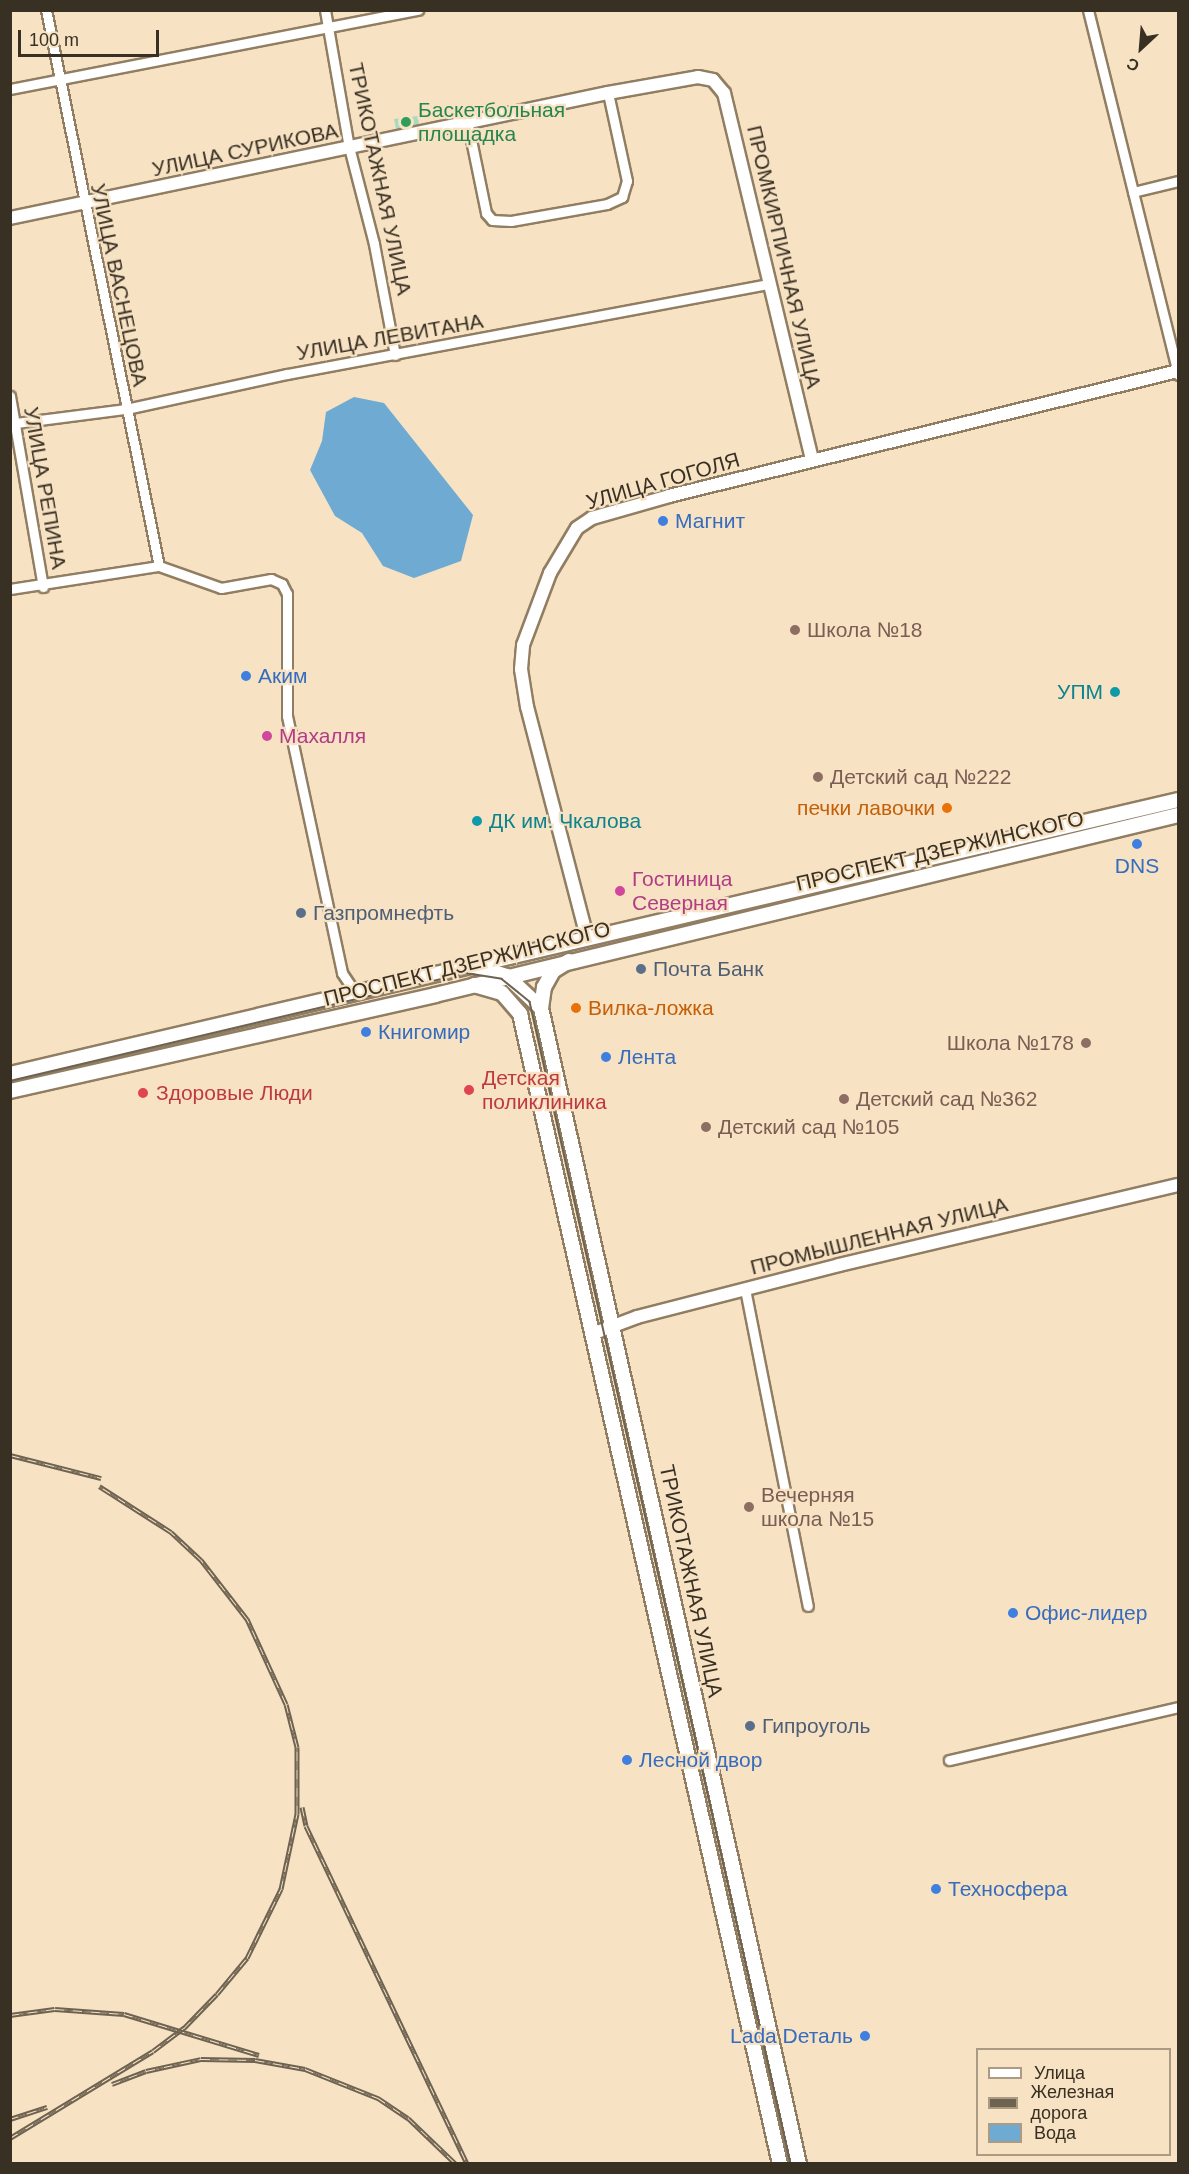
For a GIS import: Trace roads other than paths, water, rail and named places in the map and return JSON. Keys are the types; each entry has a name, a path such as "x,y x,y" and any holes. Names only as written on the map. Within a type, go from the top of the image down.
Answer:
{"main road":[{"name":"ПРОСПЕКТ ДЗЕРЖИНСКОГО","path":"10,1074 1179,800"},
{"name":"ПРОСПЕКТ ДЗЕРЖИНСКОГО","path":"10,1091 474,985 1179,815"},
{"path":"520,1014 523,988 533,970 562,943"},
{"path":"541,1008 544,987 554,971 569,961"},
{"path":"465,966 494,969 507,976 523,988 541,1008"},
{"path":"474,985 502,993 520,1014"},
{"name":"ТРИКОТАЖНАЯ УЛИЦА","path":"541,1008 799,2163"},
{"name":"ТРИКОТАЖНАЯ УЛИЦА","path":"520,1014 780,2163"}],"street":[{"name":"УЛИЦА ВАСНЕЦОВА","path":"46,10 58,79 159,566"},
{"name":"ТРИКОТАЖНАЯ УЛИЦА","path":"326,10 349,147 374,244 395,355"},
{"path":"10,89 418,10"},
{"path":"1088,10 1178,372"},
{"name":"УЛИЦА СУРИКОВА","path":"10,218 608,93 698,77"},
{"name":"ПРОМКИРПИЧНАЯ УЛИЦА","path":"698,77 713,80 724,93 813,460"},
{"path":"468,124 486,213 492,220 511,221 607,204 622,197 627,181 608,93"},
{"path":"1133,192 1179,181"},
{"name":"УЛИЦА ЛЕВИТАНА","path":"16,423 126,409 770,284"},
{"name":"УЛИЦА ГОГОЛЯ","path":"587,937 527,707 521,669 523,645 550,573 577,528 592,518 813,460 1178,372"},
{"name":"УЛИЦА РЕПИНА","path":"10,396 43,587"},
{"path":"10,589 43,587 159,566 221,588 271,579 288,594 287,716 342,973 354,992"},
{"name":"ПРОМЫШЛЕННАЯ УЛИЦА","path":"592,1334 613,1324 745,1289 1179,1185"},
{"path":"745,1289 808,1606"},
{"path":"950,1760 1179,1707"}],"water":[{"path":"354,397 384,403 473,515 461,561 414,578 383,566 362,533 335,516 310,470 322,441 326,412"}],"tram line":[{"path":"10,1081 466,973 502,979 530,1002 791,2164"}],"railway":[{"path":"10,1455 101,1478"},
{"path":"10,2138 153,2051 184,2028 217,1994 247,1958 281,1889 297,1814 297,1747 286,1704 247,1619 201,1560 171,1532 99,1486"},
{"path":"302,1807 306,1826 467,2164"},
{"path":"10,2015 55,2009 124,2014 259,2055"},
{"path":"112,2084 146,2071 201,2059 255,2060 305,2069 378,2098 408,2118 456,2164"},
{"path":"10,2119 47,2107"}],"place":[{"name":"Баскетбольная площадка","path":"406,122"},
{"name":"Магнит","path":"663,521"},
{"name":"Школа №18","path":"795,630"},
{"name":"Аким","path":"246,676"},
{"name":"УПМ","path":"1115,692"},
{"name":"Махалля","path":"267,736"},
{"name":"Детский сад №222","path":"818,777"},
{"name":"печки лавочки","path":"947,808"},
{"name":"ДК им. Чкалова","path":"477,821"},
{"name":"DNS","path":"1137,844"},
{"name":"Гостиница Северная","path":"620,891"},
{"name":"Газпромнефть","path":"301,913"},
{"name":"Почта Банк","path":"641,969"},
{"name":"Вилка-ложка","path":"576,1008"},
{"name":"Книгомир","path":"366,1032"},
{"name":"Школа №178","path":"1086,1043"},
{"name":"Лента","path":"606,1057"},
{"name":"Детская поликлиника","path":"469,1090"},
{"name":"Здоровые Люди","path":"143,1093"},
{"name":"Детский сад №362","path":"844,1099"},
{"name":"Детский сад №105","path":"706,1127"},
{"name":"Вечерняя школа №15","path":"749,1507"},
{"name":"Офис-лидер","path":"1013,1613"},
{"name":"Гипроуголь","path":"750,1726"},
{"name":"Лесной двор","path":"627,1760"},
{"name":"Техносфера","path":"936,1889"},
{"name":"Lada Dеталь","path":"865,2036"}]}
